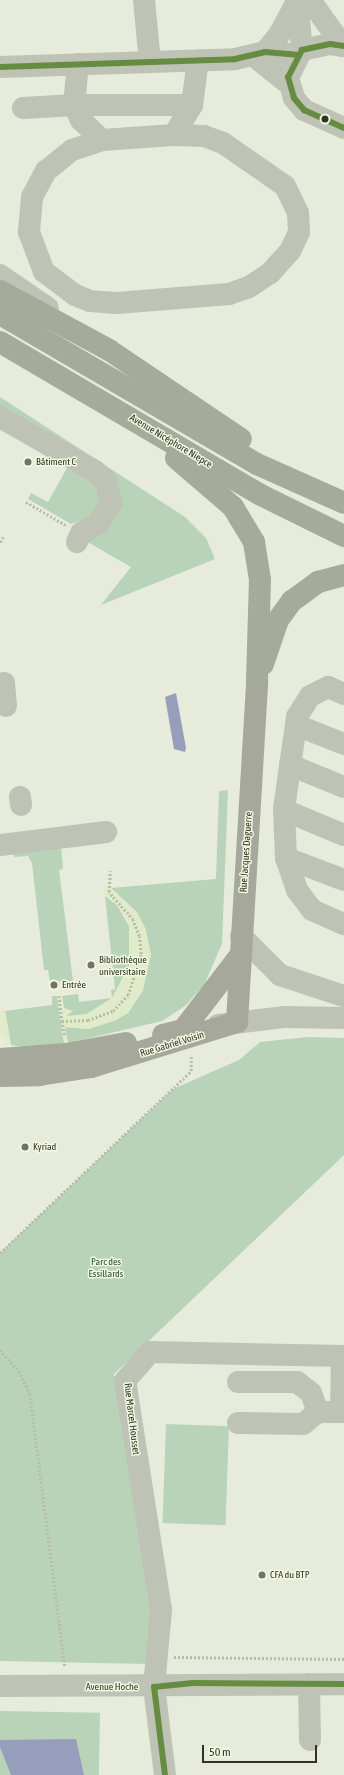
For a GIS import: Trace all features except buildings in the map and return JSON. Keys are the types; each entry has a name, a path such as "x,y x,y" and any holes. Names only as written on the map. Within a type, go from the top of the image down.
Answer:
{"highway":[{"path":"0,291 109,350 335,500"},
{"path":"0,314 256,464 335,500"},
{"name":"Avenue Nicéphore Niepce","path":"0,342 120,410 261,495 344,536"},
{"path":"120,410 224,498 250,534 260,579 257,682"},
{"path":"257,682 278,620 288,606 313,585 344,575"}],"main road":[{"name":"Rue Jacques Daguerre","path":"237,1022 240,946 257,682"},
{"path":"0,1059 66,1054 183,1030 240,946"},
{"name":"Rue Gabriel Voisin","path":"0,1076 40,1075 91,1067 237,1022"}],"street":[{"path":"144,0 150,62"},
{"path":"301,0 344,46"},
{"path":"288,84 289,70 299,53 301,0"},
{"path":"260,54 279,35 301,0"},
{"path":"1,67 198,60 260,54 299,53 330,44 344,46"},
{"path":"260,54 288,84 304,110 344,128"},
{"path":"174,135 192,105 198,60"},
{"path":"78,64 74,105 81,120 102,140"},
{"path":"23,108 74,105 192,105"},
{"path":"174,135 204,136 223,143 286,186 292,197 300,232 290,251 270,273 249,287 228,294 90,302 44,272 29,232 32,196 46,171 72,150 102,140 174,135"},
{"path":"0,275 109,350"},
{"path":"0,417 95,471 106,481 111,503 98,524 79,537"},
{"path":"4,683 6,706"},
{"path":"344,694 328,687 310,696 297,717 284,810 286,858 297,890 312,910 344,924"},
{"path":"296,725 344,744"},
{"path":"290,765 344,787"},
{"path":"284,810 344,835"},
{"path":"0,844 106,832"},
{"path":"286,858 344,880"},
{"path":"240,946 280,975 344,996"},
{"name":"Rue Gabriel Voisin","path":"237,1022 319,1016 344,1018"},
{"path":"183,1030 237,1022"},
{"name":"Rue Marcel Housset","path":"165,1775 154,1687 159,1656 161,1610 125,1381 150,1352 343,1356"},
{"path":"238,1423 303,1424 318,1412 343,1412 343,1356"},
{"path":"238,1382 296,1382 311,1393 318,1412"},
{"name":"Avenue Hoche","path":"0,1686 154,1687 193,1683 344,1684"},
{"path":"309,1684 310,1740"}],"path":[{"path":"26,502 79,537"},
{"path":"0,542 3,537"},
{"path":"59,996 62,1021 88,1020 107,1013 128,995 141,954 139,936 133,920 109,892 110,871"},
{"path":"0,1253 191,1070"},
{"path":"0,1350 19,1371 30,1394 67,1687"},
{"path":"159,1656 344,1659"}],"green space":[{"path":"0,397 185,517 206,538 215,559 101,605 131,567 84,540 118,509 117,477 0,411"},
{"path":"37,443 99,480 103,498 94,517 71,524 28,499 31,493 48,502 67,468 34,449"},
{"path":"228,790 222,944 204,985 185,1006 162,1021 68,1043 65,1027 89,1029 116,1020 128,1013 143,990 146,930 137,913 111,888 216,879 219,791"},
{"path":"61,846 63,869 59,870 73,981 50,982 48,970 44,970 32,863 28,856 14,857 14,851"},
{"path":"105,896 117,905 129,926 129,966 112,998 111,990 115,989"},
{"path":"78,994 79,1002 112,998 87,1014 65,1017 62,996"},
{"path":"52,996 57,996 64,1043 31,1048 11,1045 5,1011 52,1005"},
{"name":"Parc des Essillards","path":"308,1037 344,1038 344,1155 114,1374 151,1609 148,1664 0,1661 0,1253 173,1089 239,1060 260,1042"},
{"path":"166,1424 229,1426 226,1525 163,1523"},
{"path":"0,1711 100,1713 99,1775 0,1775"}],"shaded area":[{"path":"104,888 111,888 137,912 146,930 151,955 143,990 128,1013 116,1020 88,1029 65,1027 68,1043 64,1043 57,996 62,996 64,1008 73,1011 66,1016 87,1014 112,998 129,966 129,926 117,905 105,896"},
{"path":"0,1011 5,1011 11,1045 0,1035"}],"water":[{"path":"176,693 186,748 185,752 174,749 165,697"},
{"path":"76,1739 84,1775 11,1775 0,1747 0,1740"}],"transit line":[{"path":"344,46 330,44 302,50 288,77 294,98 304,110 344,128"},
{"path":"0,67 235,59 265,52 297,55"},
{"path":"165,1775 154,1687 193,1683 344,1684"}],"place":[{"name":"Bâtiment C","path":"28,462"},
{"name":"Bibliothèque universitaire","path":"91,965"},
{"name":"Entrée","path":"54,985"},
{"name":"Kyriad","path":"25,1147"},
{"name":"CFA du BTP","path":"262,1575"}]}
